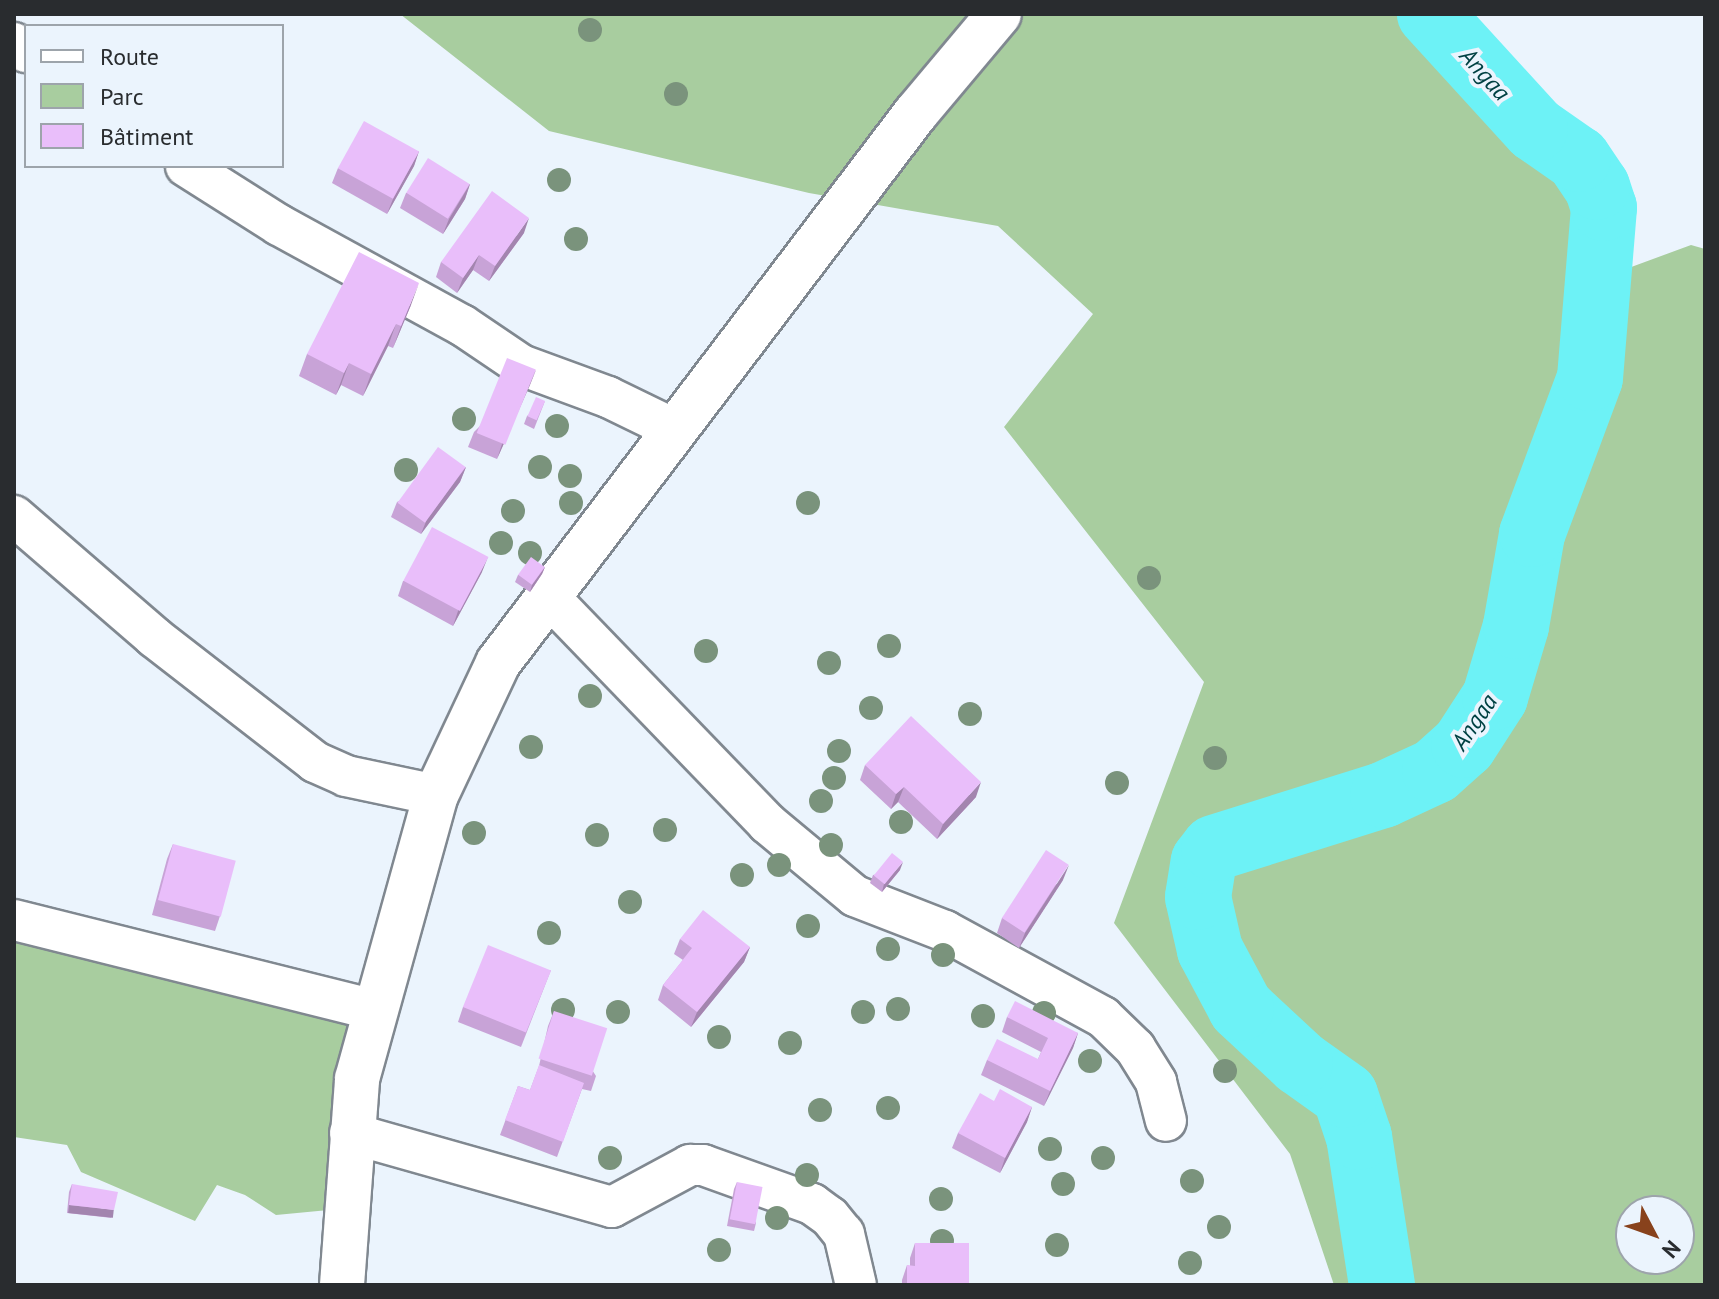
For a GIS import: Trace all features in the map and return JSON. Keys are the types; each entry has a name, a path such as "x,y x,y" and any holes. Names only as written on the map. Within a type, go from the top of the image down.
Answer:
{"street":[{"path":"342,1285 350,1133 357,1079 436,795 498,663 916,113 999,14"},
{"path":"189,168 279,225 462,325 521,365 608,397 676,430"},
{"path":"14,516 154,637 315,762 346,776 436,795"},
{"path":"547,595 767,823 855,896 945,931 1103,1017 1135,1048 1156,1082 1166,1121"},
{"path":"14,920 376,1010"},
{"path":"350,1133 612,1207 690,1165 703,1165 812,1204 830,1217 844,1234 856,1285"}],"green space":[{"path":"400,14 1430,14 1535,129 1578,159 1597,187 1604,208 1596,280 1691,245 1705,249 1705,1285 1334,1285 1290,1154 1114,923 1204,682 1004,427 1093,314 998,226 809,193 549,131"},
{"path":"14,915 370,1000 339,1209 276,1215 245,1195 217,1185 195,1221 81,1172 67,1145 14,1137"}],"building":[{"path":"364,121 419,152 393,199 338,168"},
{"path":"428,158 470,184 448,219 406,193"},
{"path":"492,191 529,218 495,266 479,255 463,278 441,262"},
{"path":"359,252 419,283 401,326 396,324 371,374 349,363 344,373 307,354"},
{"path":"507,358 536,370 505,445 477,433"},
{"path":"536,397 545,401 537,420 527,416"},
{"path":"438,447 466,467 425,523 397,503"},
{"path":"432,527 489,557 460,611 403,581"},
{"path":"531,557 545,567 532,585 518,575"},
{"path":"911,716 981,782 943,824 904,787 896,794 865,765"},
{"path":"173,844 236,861 221,917 158,900"},
{"path":"1046,850 1069,865 1025,933 1002,918"},
{"path":"892,853 903,862 885,884 874,876"},
{"path":"703,910 750,947 697,1012 663,985 692,948 680,939"},
{"path":"488,945 551,970 526,1033 463,1007"},
{"path":"1015,1001 1078,1033 1050,1091 987,1060 997,1039 1038,1059 1048,1038 1007,1017"},
{"path":"554,1011 607,1028 592,1076 539,1059"},
{"path":"539,1065 584,1083 563,1142 505,1120 518,1086 530,1090"},
{"path":"1000,1089 1032,1107 1005,1158 958,1133 980,1093 994,1101"},
{"path":"737,1182 763,1187 755,1224 730,1219"},
{"path":"72,1184 118,1192 114,1210 69,1205"},
{"path":"915,1243 969,1243 969,1285 907,1285 907,1265 915,1266"}],"waterway":[{"name":"Angaa","path":"1382,1285 1359,1137 1345,1095 1300,1063 1241,1008 1210,950 1198,897 1204,861 1214,848 1383,795 1435,771 1464,745 1495,697 1516,626 1532,534 1590,378 1604,208 1597,187 1578,159 1535,129 1430,14"}]}
